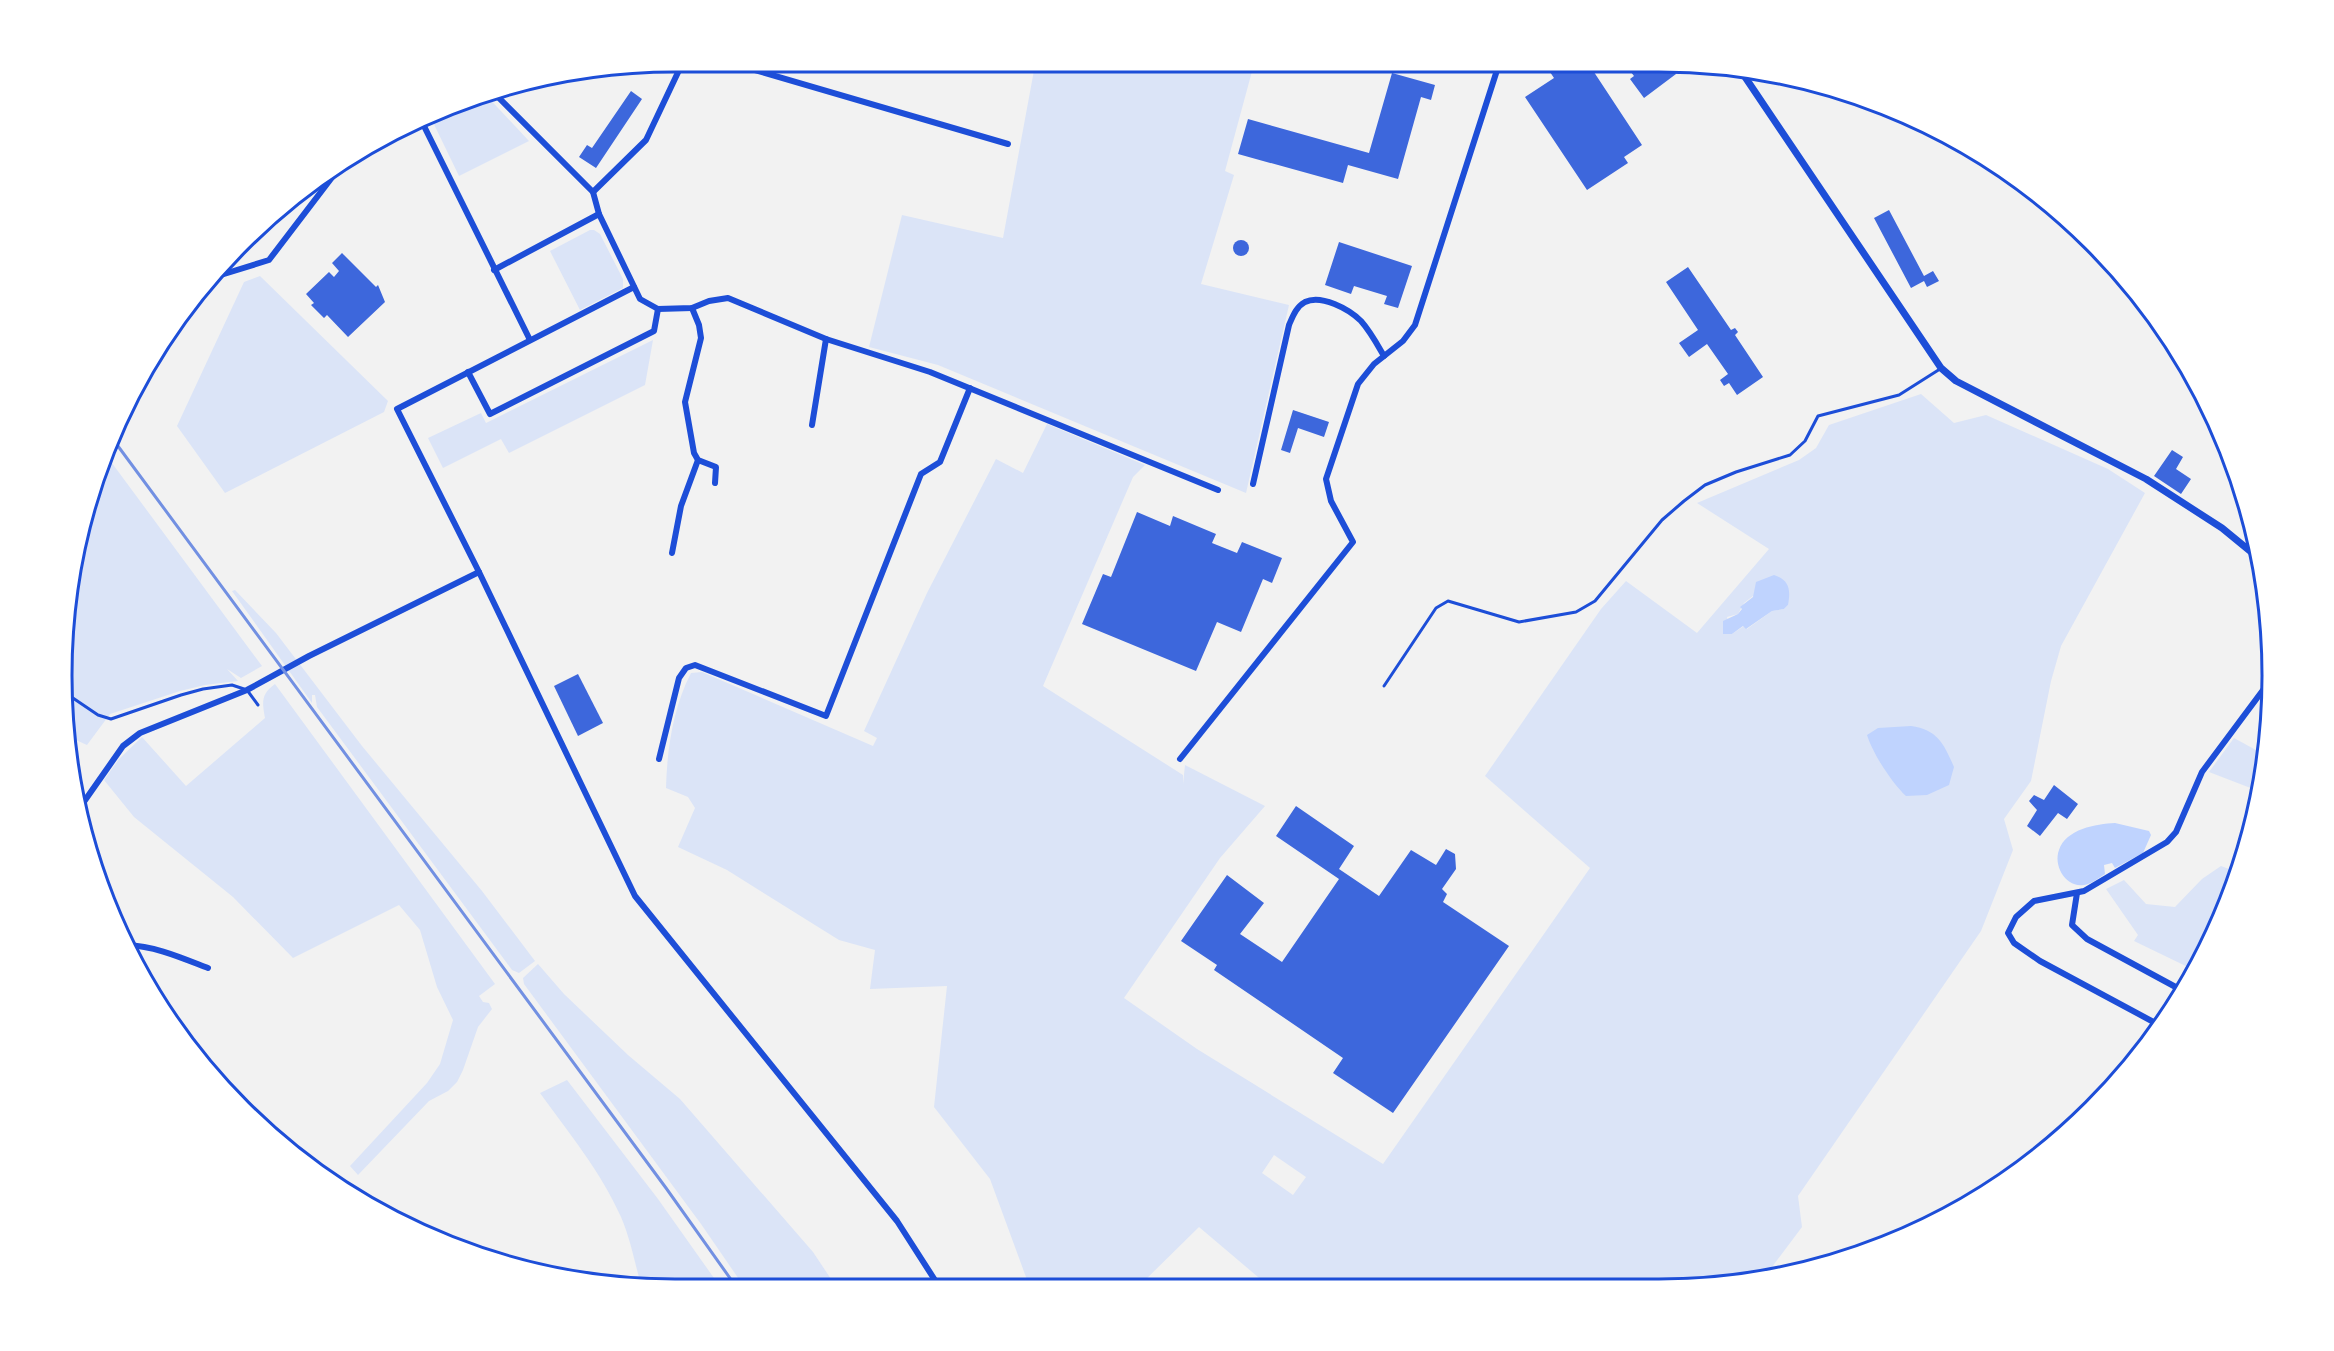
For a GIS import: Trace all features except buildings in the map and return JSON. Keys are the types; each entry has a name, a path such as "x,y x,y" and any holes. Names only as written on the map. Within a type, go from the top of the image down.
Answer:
{"street":[{"path":"593,192 646,140 678,72"},
{"path":"762,72 1008,144"},
{"path":"1180,759 1353,542 1330,501 1326,479 1358,384 1374,364 1403,341 1415,325 1496,72"},
{"path":"1746,79 1941,368 1956,381 2146,480 2223,528 2248,549"},
{"path":"500,99 593,192 599,214 640,299 658,309 692,308 709,301 729,298 826,339 930,372 1218,490"},
{"path":"424,127 530,340"},
{"path":"226,273 269,260 328,183"},
{"path":"494,270 599,214"},
{"path":"634,287 397,409 635,896 689,966 897,1221 934,1279"},
{"path":"1253,484 1289,325 1294,312 1300,305 1307,301 1330,303 1352,313 1371,333 1384,356"},
{"path":"692,308 699,325 701,338 685,402 694,453 698,460 716,467 715,483"},
{"path":"468,372 490,414 654,331 658,309"},
{"path":"812,425 826,339"},
{"path":"659,759 679,678 686,668 695,665 826,716 921,474 940,462 970,388"},
{"path":"672,553 681,506 698,460"},
{"path":"86,800 123,746 140,733 247,690 478,572"},
{"path":"2152,1021 2074,980 2014,943 2008,933 2016,917 2034,901 2084,891 2167,842 2176,832 2202,772 2262,692"},
{"path":"2077,893 2072,925 2079,932 2126,962 2175,987"},
{"path":"136,945 171,954 208,968"}],"lane":[{"path":"1384,686 1436,608 1448,602 1519,622 1576,612 1595,601 1662,520 1705,485 1736,472 1791,455 1805,441 1818,417 1899,395 1941,368"},
{"path":"73,698 98,715 111,719 203,689 232,685 247,690 258,705"}],"shaded area":[{"path":"1034,72 1252,72 1225,171 1234,175 1201,284 1289,305 1246,493 938,365 869,347 902,215 1003,238"},
{"path":"492,101 529,141 459,176 433,123"},
{"path":"590,230 600,234 623,279 623,288 580,310 550,251"},
{"path":"260,276 388,401 384,412 225,493 177,426 244,282"},
{"path":"653,340 645,385 509,453 501,439 443,468 428,438 481,413 486,423"},
{"path":"1921,394 1954,423 1986,415 2108,469 2145,493 2061,646 2051,681 2031,781 2004,819 2013,850 1981,931 1798,1196 1802,1227 1771,1268 1698,1278 1658,1279 1260,1279 1199,1227 1146,1279 1027,1279 990,1179 934,1107 947,986 870,989 875,950 839,940 727,870 678,847 695,808 688,797 666,788 667,773 675,714 691,673 702,672 873,746 877,738 864,731 927,593 996,459 1023,473 1047,424 1145,465 1133,477 1043,686 1183,775 1183,784 1185,765 1265,806 1220,858 1124,998 1197,1049 1383,1164 1590,868 1485,776 1601,609 1626,581 1697,633 1769,549 1697,503 1799,460 1816,448 1829,425","holes":["1753,596 1788,605 1784,609 1772,611 1747,629 1744,626 1732,634 1727,617 1738,614 1744,603","1274,1155 1306,1177 1293,1195 1262,1173"]},
{"path":"111,462 262,666 241,678 227,669 238,681 180,691 110,714 87,745 76,740 72,676 73,636 84,558 93,519"},
{"path":"235,590 276,633 362,746 482,891 535,961 519,973 512,970 317,707 315,695 312,695 312,703 232,591"},
{"path":"275,684 495,984 479,996 483,1002 489,1003 492,1009 478,1027 457,1082 448,1091 429,1101 358,1175 350,1166 427,1083 440,1064 453,1020 437,987 420,930 399,905 293,958 233,897 134,817 104,780 119,759 142,737 186,786 265,718 263,707 265,695"},
{"path":"2234,738 2257,751 2251,788 2209,772"},
{"path":"2221,866 2230,869 2216,906 2187,966 2134,941 2138,935 2106,889 2124,880 2146,904 2175,907 2202,879"},
{"path":"538,964 564,994 628,1055 680,1099 813,1252 831,1279 739,1279 701,1224 524,984 523,978"},
{"path":"567,1080 658,1199 715,1279 639,1278 628,1235 613,1200 584,1153 540,1093"}],"water":[{"path":"1774,575 1786,582 1788,586 1788,605 1784,609 1772,611 1746,629 1743,626 1732,634 1723,634 1723,621 1738,614 1742,609 1740,607 1753,597 1756,582"},
{"path":"1911,726 1928,731 1939,739 1954,767 1949,785 1927,795 1906,796 1884,768 1867,735 1878,728"},
{"path":"2115,823 2149,831 2151,835 2143,853 2115,868 2112,863 2104,865 2105,874 2087,884 2072,883 2062,875 2058,856 2059,850 2068,837 2082,829"}],"railway":[{"path":"118,446 666,1188 731,1279"}]}
